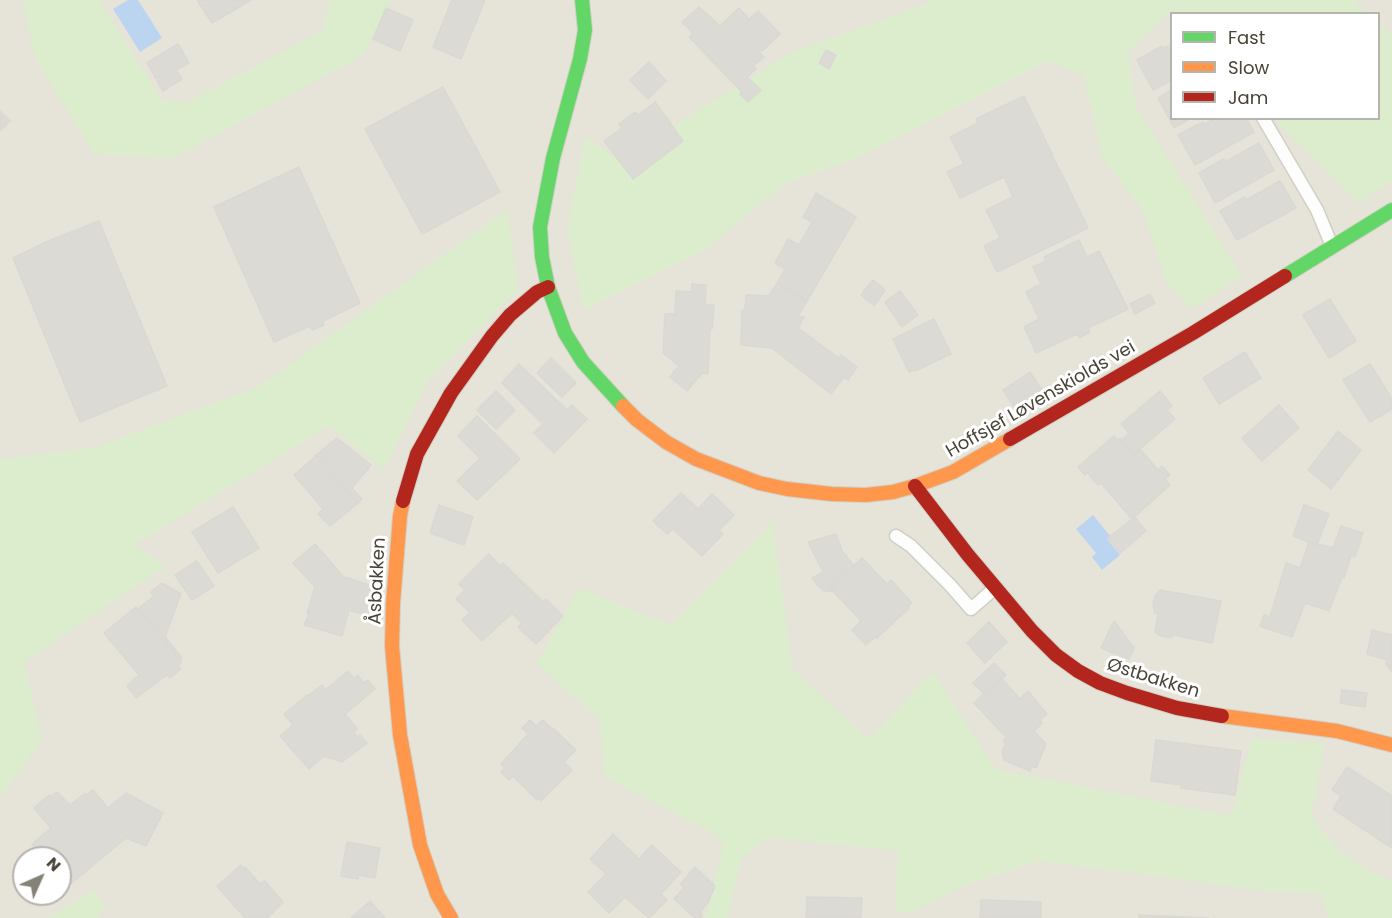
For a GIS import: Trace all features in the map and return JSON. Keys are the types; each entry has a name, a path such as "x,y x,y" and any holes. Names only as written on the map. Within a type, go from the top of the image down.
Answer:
{"street":[{"name":"Hoffsjef Løvenskiolds vei","path":"582,0 585,30 580,59 553,158 540,226 542,257 548,287 566,333 583,362 637,420 666,442 696,459 759,483 832,494 866,495 893,492 953,472 1230,311 1392,210"},
{"name":"Åsbakken","path":"451,918 431,878 420,845 400,735 392,646 400,516 417,454 451,393 510,315 530,297 548,287"},
{"name":"Østbakken","path":"915,486 1032,631 1056,655 1100,683 1176,708 1337,731 1392,745"}],"lane":[{"path":"1264,120 1317,210 1333,247"},
{"path":"896,536 911,546 971,609 996,588"}],"shaded area":[{"path":"0,0 1392,0 1392,918 0,918"}],"green space":[{"path":"23,0 99,0 163,101 188,102 322,31 329,0 391,0 363,55 172,159 94,154 35,58"},
{"path":"936,0 1356,0 1356,3 1366,12 1170,12 1170,16 1168,13 1128,52 1136,107 1242,276 1193,309 1166,282 1144,212 1102,158 1084,75 1048,61 853,160 786,183 706,249 583,310 567,227 585,136 619,160 788,54"},
{"path":"1380,25 1392,36 1392,181 1359,203 1275,120 1380,120"},
{"path":"508,209 518,290 428,380 384,469 330,426 134,545 166,566 24,662 42,740 0,798 0,460 96,447 258,387"},
{"path":"773,522 792,669 869,739 933,671 995,769 1231,816 1252,738 1324,743 1315,802 1310,811 1318,826 1339,850 1371,872 1392,881 1392,918 1328,918 1322,894 1276,892 1039,861 961,887 911,913 895,911 898,851 769,838 741,859 728,918 705,918 723,847 719,836 606,778 599,717 536,664 579,588 670,625"},
{"path":"94,891 105,905 98,918 47,918 72,906 72,904"}],"water":[{"path":"128,0 138,0 162,38 140,52 113,9"},
{"path":"1093,515 1110,536 1107,539 1120,555 1102,570 1092,557 1096,553 1076,529"}],"building":[{"path":"197,0 251,0 212,23"},
{"path":"452,0 485,0 461,59 433,47"},
{"path":"699,7 720,26 739,8 749,19 758,11 780,34 759,52 764,57 753,66 756,69 747,77 761,90 748,102 740,94 742,92 689,37 693,33 682,22"},
{"path":"386,8 413,20 400,51 373,39"},
{"path":"178,44 189,63 176,70 182,79 163,91 157,81 164,78 162,76 156,79 147,63"},
{"path":"1170,45 1170,81 1153,90 1137,60 1162,46 1163,49"},
{"path":"826,50 836,55 829,69 819,63"},
{"path":"649,62 666,81 648,99 630,80"},
{"path":"443,87 500,192 422,234 365,129"},
{"path":"1170,91 1170,120 1188,120 1174,128 1158,98"},
{"path":"1024,96 1052,154 1047,157 1052,155 1059,169 1053,171 1060,170 1088,228 997,272 984,246 1000,238 986,210 1013,197 1004,177 960,198 947,172 964,164 950,137 978,123 976,119"},
{"path":"655,102 683,141 633,179 604,141 622,128 619,124 635,112 638,115"},
{"path":"0,111 10,121 0,131"},
{"path":"1212,120 1247,120 1254,132 1195,165 1178,135 1203,122 1204,125"},
{"path":"1259,143 1274,170 1215,203 1199,173"},
{"path":"299,167 360,303 323,321 324,325 312,330 310,326 274,342 214,207"},
{"path":"1280,181 1296,208 1237,240 1220,211"},
{"path":"816,193 856,217 807,301 777,283 785,269 775,263 788,239 799,245 812,222 803,217"},
{"path":"99,221 167,386 80,422 13,258"},
{"path":"1079,240 1087,257 1099,251 1128,309 1088,328 1090,332 1079,338 1077,334 1036,353 1024,327 1039,319 1026,292 1041,284 1033,267 1046,261 1044,257"},
{"path":"873,280 885,290 874,306 861,295"},
{"path":"777,283 807,301 798,316 804,317 798,328 839,358 841,355 857,367 848,380 844,377 831,394 772,348 741,345 742,310 745,310 746,295 769,296"},
{"path":"692,284 706,285 705,305 714,305 712,329 710,328 708,374 702,373 687,391 670,377 679,366 663,353 665,314 675,314 676,291 692,292"},
{"path":"900,291 918,315 902,327 885,302"},
{"path":"1150,294 1155,303 1135,314 1130,304"},
{"path":"1330,299 1356,341 1329,358 1303,315"},
{"path":"934,319 951,354 909,372 893,339"},
{"path":"1245,352 1261,378 1219,404 1203,378"},
{"path":"551,358 576,383 562,397 537,373"},
{"path":"519,364 567,410 572,405 587,419 554,453 534,433 543,424 502,383"},
{"path":"1370,364 1392,399 1392,409 1370,422 1343,380"},
{"path":"1030,372 1042,390 1015,408 1003,390"},
{"path":"496,391 515,410 496,429 477,410"},
{"path":"1160,391 1172,406 1167,410 1175,419 1134,454 1122,440 1129,433 1121,424"},
{"path":"1279,405 1299,428 1262,461 1242,438"},
{"path":"477,416 520,459 477,500 457,481 480,458 458,436"},
{"path":"1338,431 1361,450 1331,489 1308,470"},
{"path":"1114,436 1118,441 1120,438 1134,454 1140,449 1158,470 1162,466 1170,475 1165,479 1170,485 1132,519 1101,483 1098,485 1087,472 1085,475 1078,467"},
{"path":"337,438 371,465 352,488 362,499 358,503 317,455 315,456"},
{"path":"317,455 358,503 330,526 318,514 323,509 294,475"},
{"path":"681,493 698,509 712,494 734,515 719,530 723,534 702,556 673,529 667,534 653,521"},
{"path":"439,505 473,517 464,545 430,533"},
{"path":"1304,505 1329,514 1317,545 1293,536"},
{"path":"233,507 259,548 218,573 192,532"},
{"path":"1135,517 1146,531 1120,553 1108,538"},
{"path":"1341,526 1363,533 1355,557 1351,556 1329,611 1305,603 1292,637 1260,626 1264,615 1270,617 1286,563 1300,568 1309,542 1333,548"},
{"path":"836,534 842,551 854,566 830,588 833,591 824,591 812,578 823,572 808,542"},
{"path":"315,544 344,577 376,587 368,616 349,610 342,636 304,625 315,587 293,563"},
{"path":"489,554 500,566 503,563 543,602 546,599 563,616 536,644 518,627 522,623 512,613 482,641 462,620 470,613 456,599 465,590 459,584"},
{"path":"862,558 887,584 891,580 912,603 877,638 875,637 866,645 852,630 861,621 830,588"},
{"path":"197,561 214,586 192,600 175,575"},
{"path":"162,583 181,594 165,637 182,658 180,660 138,609 154,596 151,592"},
{"path":"1160,590 1221,601 1212,643 1174,635 1171,638 1155,632 1158,614 1155,613 1153,605 1155,596"},
{"path":"136,607 181,662 178,666 181,669 170,678 167,675 136,698 127,686 139,675 104,633"},
{"path":"1114,621 1134,648 1129,659 1101,648"},
{"path":"989,622 1007,642 985,663 967,643"},
{"path":"1372,630 1392,635 1392,672 1386,664 1387,660 1367,654"},
{"path":"994,663 1006,675 984,694 973,683"},
{"path":"348,671 354,679 358,675 364,683 368,680 375,689 345,714 357,729 354,732 357,737 360,735 367,743 342,762 324,756 309,769 280,736 293,725 284,714 322,685 325,690"},
{"path":"1001,678 1020,699 1028,691 1047,714 1040,720 1042,723 1034,731 1046,744 1036,768 1032,766 1030,771 1004,760 1002,750 1006,744 1003,741 1006,737 974,703"},
{"path":"1342,690 1367,693 1365,707 1340,703"},
{"path":"530,720 536,726 543,720 576,750 564,762 572,770 541,801 539,798 537,800 513,776 509,780 501,772 505,768 501,764 528,734 522,728"},
{"path":"1156,740 1241,751 1235,795 1181,788 1181,785 1151,781"},
{"path":"1347,767 1392,796 1392,848 1333,809 1341,796 1332,790"},
{"path":"93,790 108,808 126,793 163,813 146,846 126,838 72,883 72,846 34,846 32,844 51,828 34,808 49,795 50,797 57,792 70,805 85,793 86,795"},
{"path":"613,834 639,859 652,845 681,872 661,894 667,900 649,918 625,897 609,913 588,892 606,874 590,859"},
{"path":"347,842 380,848 375,878 358,875 358,879 341,876"},
{"path":"241,865 260,884 265,881 283,902 267,918 245,918 217,886"},
{"path":"695,867 715,886 708,903 700,912 701,918 695,918 674,899 684,888 680,884"},
{"path":"807,897 862,898 861,918 806,918"},
{"path":"981,900 1041,902 1041,918 980,918"},
{"path":"370,901 385,918 351,918"},
{"path":"1139,915 1209,918 1139,918"}],"traffic: fast":[{"path":"582,0 585,30 580,59 553,158 540,227 542,257 548,287 565,333 583,362 623,406"},
{"path":"1285,276 1392,210"}],"traffic: slow":[{"path":"623,406 666,442 696,459 759,483 832,494 866,495 893,492 915,486 953,472 1010,439"},
{"path":"403,501 393,603 392,646 400,735 420,845 437,894 451,918"},
{"path":"1222,716 1337,731 1392,745"}],"traffic: jam":[{"path":"1010,439 1193,333 1285,276"},
{"path":"403,501 417,454 451,393 510,315 537,292 548,287"},
{"path":"915,486 968,555 1032,631 1056,655 1100,683 1127,693 1177,708 1222,716"}]}
